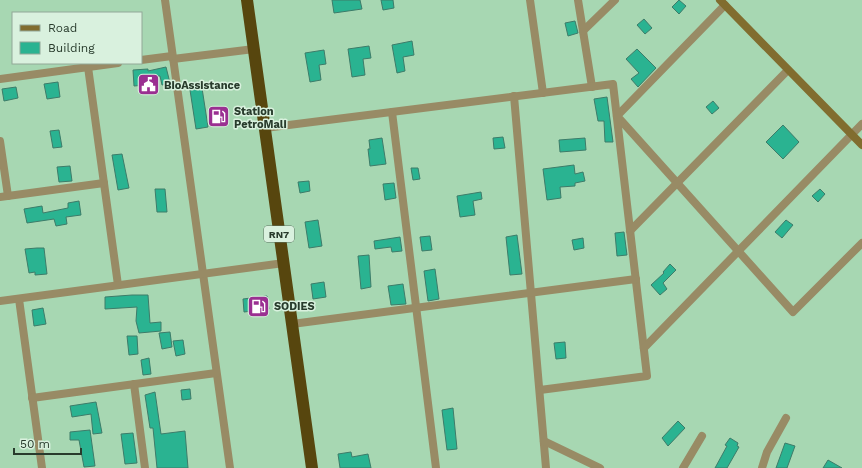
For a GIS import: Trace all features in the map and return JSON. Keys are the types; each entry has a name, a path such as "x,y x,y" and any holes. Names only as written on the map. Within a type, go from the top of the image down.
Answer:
{"highway":[{"name":"RN7","path":"247,0 312,468"}],"street":[{"path":"165,0 230,468"},
{"path":"530,0 543,93"},
{"path":"578,0 592,87"},
{"path":"583,31 615,0"},
{"path":"617,116 722,3 862,145"},
{"path":"142,60 254,49"},
{"path":"0,79 110,64"},
{"path":"88,67 118,285"},
{"path":"630,231 788,70"},
{"path":"265,128 613,84 647,376 540,390"},
{"path":"514,96 546,468"},
{"path":"392,112 436,468"},
{"path":"617,116 793,312 862,243"},
{"path":"644,348 862,124"},
{"path":"0,141 4,197 104,183"},
{"path":"0,301 284,263"},
{"path":"292,324 636,279"},
{"path":"19,299 42,468"},
{"path":"32,398 216,373"},
{"path":"134,384 145,468"},
{"path":"762,468 767,452 786,418"},
{"path":"683,468 702,436"},
{"path":"544,441 600,468"}],"building":[{"path":"332,0 360,0 362,9 334,13"},
{"path":"381,0 393,0 394,8 383,10"},
{"path":"679,0 686,6 679,14 672,7"},
{"path":"644,19 652,28 645,34 637,25"},
{"path":"575,21 578,33 568,36 565,23"},
{"path":"412,41 414,55 403,57 405,71 397,73 392,45"},
{"path":"369,46 371,58 363,59 365,75 352,77 348,49"},
{"path":"637,49 656,68 638,87 631,79 639,73 626,59"},
{"path":"324,50 326,64 319,65 321,80 310,82 305,53"},
{"path":"166,67 170,83 162,85 160,76 145,77 146,85 134,86 133,70 148,69 148,71"},
{"path":"58,82 60,97 47,99 44,84"},
{"path":"16,87 18,98 4,101 2,89"},
{"path":"202,88 208,127 196,129 190,90"},
{"path":"607,97 613,142 605,142 604,121 598,121 594,99"},
{"path":"713,101 719,108 712,114 706,107"},
{"path":"783,125 799,142 783,159 766,142"},
{"path":"59,130 62,147 53,148 50,131"},
{"path":"503,137 505,148 494,149 493,138"},
{"path":"382,138 386,164 370,166 368,149 370,149 369,140"},
{"path":"585,138 586,150 560,152 559,140"},
{"path":"122,154 129,188 118,190 112,155"},
{"path":"574,165 575,174 583,172 585,181 575,183 575,186 560,187 561,198 547,200 543,169"},
{"path":"70,166 72,181 59,182 57,167"},
{"path":"411,168 418,168 420,179 413,180"},
{"path":"309,181 310,191 300,193 298,182"},
{"path":"394,183 396,198 385,200 383,184"},
{"path":"155,189 165,189 167,212 157,212"},
{"path":"820,189 825,194 818,202 812,196"},
{"path":"481,192 482,199 473,201 475,215 460,217 457,196"},
{"path":"79,201 81,215 66,217 67,224 56,226 54,219 27,223 24,209 42,206 43,213 68,208 68,203"},
{"path":"318,220 322,246 309,248 305,222"},
{"path":"786,220 793,225 782,238 775,232"},
{"path":"624,232 627,255 617,256 615,233"},
{"path":"517,235 522,274 510,275 506,237"},
{"path":"430,236 432,250 422,251 420,237"},
{"path":"400,237 402,251 392,252 391,247 375,249 374,241"},
{"path":"583,238 584,248 574,250 572,240"},
{"path":"44,248 47,274 35,275 35,272 29,273 25,249"},
{"path":"369,255 371,287 361,289 358,256"},
{"path":"670,264 676,270 663,283 667,289 660,295 651,285 664,273 663,272"},
{"path":"435,269 439,299 428,301 424,271"},
{"path":"324,282 326,297 313,299 311,284"},
{"path":"403,284 406,304 391,305 388,286"},
{"path":"148,295 150,323 161,322 161,331 139,333 136,321 137,307 105,309 105,297"},
{"path":"267,296 269,309 244,312 243,299"},
{"path":"43,308 46,324 34,326 32,310"},
{"path":"170,332 172,347 162,349 159,333"},
{"path":"127,336 137,336 138,354 129,355"},
{"path":"183,340 185,354 176,356 173,341"},
{"path":"565,342 566,358 556,359 554,343"},
{"path":"149,358 151,374 143,375 141,360"},
{"path":"190,389 191,399 182,400 181,390"},
{"path":"155,392 161,434 185,431 188,468 157,468 153,428 150,428 145,395"},
{"path":"96,402 102,433 93,434 91,414 72,417 70,406"},
{"path":"453,408 457,449 447,450 442,410"},
{"path":"678,421 685,428 668,446 662,438"},
{"path":"90,430 95,466 84,467 79,440 70,440 70,432"},
{"path":"133,433 137,463 125,464 121,434"},
{"path":"730,438 738,443 737,446 739,447 727,468 715,468 727,446 725,445"},
{"path":"785,443 795,446 787,468 776,468"},
{"path":"351,452 352,457 368,454 371,468 340,468 338,454"},
{"path":"828,460 842,468 823,468"}],"place":[{"name":"BioAssistance","path":"149,85"},
{"name":"Station PetroMali","path":"218,117"},
{"name":"SODIES","path":"258,306"}]}
